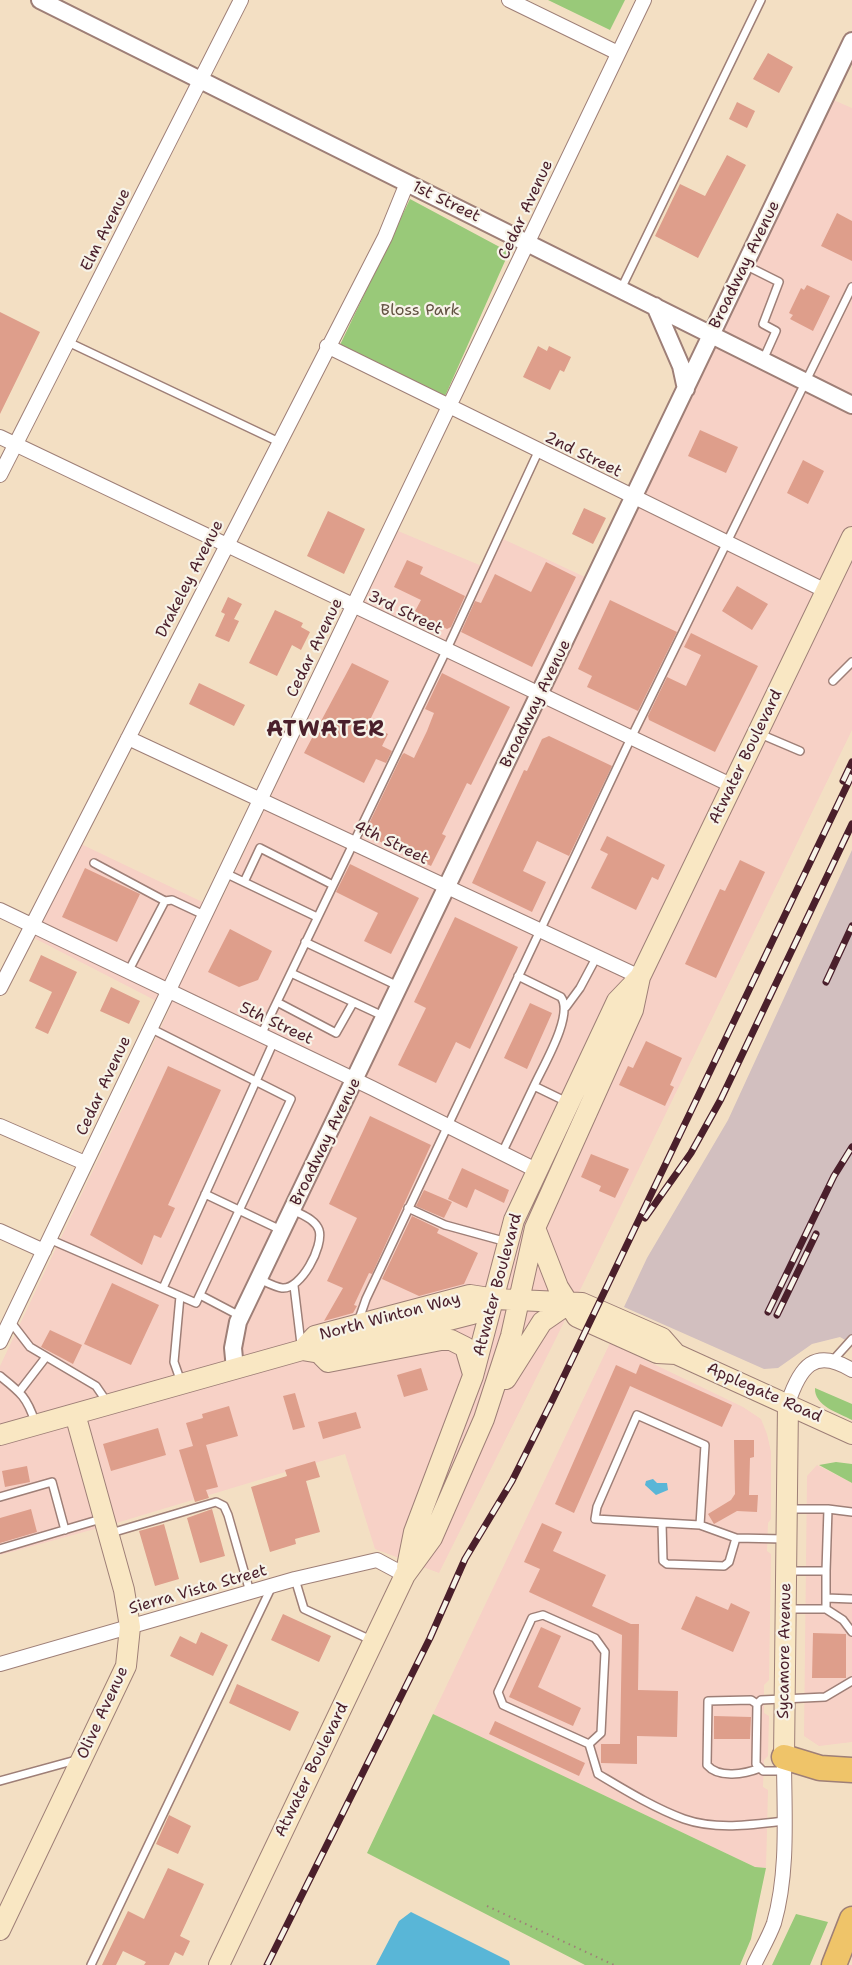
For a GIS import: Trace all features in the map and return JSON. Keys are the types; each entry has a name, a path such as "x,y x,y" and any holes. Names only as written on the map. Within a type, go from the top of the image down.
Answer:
{"highway":[{"path":"784,1764 852,1753"},
{"path":"784,1764 852,1770"},
{"path":"836,1965 852,1919"},
{"path":"836,1965 852,1935"}],"main road":[{"name":"Atwater Boulevard","path":"219,1965 405,1575 432,1538 489,1407 521,1299 535,1228 633,1010 639,977 852,537"},
{"name":"Atwater Boulevard","path":"405,1575 414,1532 473,1376 496,1299 507,1242 536,1170 616,1001 639,977"},
{"path":"489,1407 542,1322 568,1304 554,1278 535,1228"},
{"name":"North Winton Way","path":"311,1351 315,1336 470,1295 496,1299"},
{"name":"North Winton Way","path":"0,1435 235,1369 472,1314 496,1299"},
{"name":"Applegate Road","path":"496,1299 582,1303 662,1338 676,1354 852,1434"},
{"path":"311,1351 328,1362 424,1342 451,1340 465,1347 473,1376"},
{"name":"Sycamore Avenue","path":"784,1764 788,1403"},
{"name":"Olive Avenue","path":"0,1930 126,1666 130,1627 124,1590 75,1414"}],"street":[{"name":"1st Street","path":"40,0 852,405"},
{"name":"Elm Avenue","path":"0,475 241,0"},
{"path":"508,0 618,53"},
{"name":"Cedar Avenue","path":"0,1340 450,408 644,0"},
{"name":"Broadway Avenue","path":"235,1369 233,1348 241,1317 852,41"},
{"name":"Drakeley Avenue","path":"0,988 327,346 385,237 407,183"},
{"path":"655,306 681,366 686,389"},
{"name":"2nd Street","path":"327,346 538,452 826,591"},
{"name":"3rd Street","path":"0,437 539,696 733,786"},
{"name":"4th Street","path":"128,738 639,977"},
{"name":"5th Street","path":"0,910 355,1080 536,1170"},
{"path":"0,1126 86,1164"},
{"path":"0,1231 46,1245"},
{"path":"834,1359 852,1370"},
{"name":"Sycamore Avenue","path":"788,1403 796,1381 808,1366 821,1360 834,1359"},
{"name":"Sierra Vista Street","path":"0,1664 295,1579 377,1560 405,1575"},
{"name":"Sycamore Avenue","path":"754,1965 773,1924 785,1841 784,1764"}],"lane":[{"path":"621,289 762,0"},
{"path":"745,265 779,282 763,324 776,332 763,360"},
{"path":"358,1324 366,1299 446,1126 631,738 852,287"},
{"path":"68,342 279,442"},
{"path":"163,1288 255,1081 277,1002 446,651 538,452"},
{"path":"833,681 852,662"},
{"path":"758,733 800,751"},
{"path":"244,882 260,848 333,885"},
{"path":"94,863 165,901 172,900 204,915"},
{"path":"225,873 317,917"},
{"path":"128,972 165,901"},
{"path":"305,942 400,987"},
{"path":"502,1153 564,1021 566,1007 580,988 596,958"},
{"path":"291,973 385,1017"},
{"path":"518,976 561,997 566,1007"},
{"path":"277,1002 336,1033 353,1002"},
{"path":"46,1245 163,1288 196,1303 200,1295 291,1099 150,1028"},
{"path":"534,1086 568,1102"},
{"path":"205,1194 282,1231"},
{"path":"408,1208 445,1225 507,1242"},
{"path":"259,1279 281,1288 294,1286 303,1276 320,1240 319,1229 313,1221 293,1210"},
{"path":"294,1286 311,1351"},
{"path":"200,1295 241,1317"},
{"path":"180,1296 174,1362 182,1384"},
{"path":"10,1321 30,1347 96,1386 108,1404"},
{"path":"834,1359 852,1339"},
{"path":"19,1392 46,1358"},
{"path":"0,1376 28,1402 36,1425"},
{"path":"700,1525 705,1444 637,1415 597,1507 595,1519 700,1525 736,1538 786,1539"},
{"path":"0,1497 52,1482 65,1530"},
{"path":"0,1549 65,1530 106,1526 216,1502 224,1506 228,1515 250,1592"},
{"path":"787,1509 828,1509 852,1512"},
{"path":"825,1609 828,1509"},
{"path":"662,1523 663,1561 667,1564 724,1566 729,1562 736,1538"},
{"path":"786,1572 826,1571"},
{"path":"295,1579 304,1609 373,1641"},
{"path":"91,1965 272,1586"},
{"path":"826,1598 852,1599"},
{"path":"786,1609 825,1609 843,1620 852,1632"},
{"path":"589,1744 601,1733 605,1652 596,1638 543,1615 532,1618 498,1692 503,1705 589,1744 598,1774 630,1793 684,1819 727,1825 784,1821"},
{"path":"784,1764 764,1771 756,1764 757,1704 761,1700 825,1697 852,1681"},
{"path":"757,1704 751,1700 708,1701 707,1765 720,1774 750,1772 760,1768"},
{"path":"0,1781 82,1759"}],"path":[{"path":"487,1906 614,1965"}],"shaded area":[{"path":"831,99 852,108 852,730 584,1282 439,1573 375,1549 345,1454 113,1524 0,1555 0,1366 170,1008 32,937 81,844 217,909 398,531 489,569 503,539 585,577"},
{"path":"852,850 852,1344 840,1337 812,1344 778,1368 764,1369 624,1307 647,1258 728,1120"},
{"path":"610,1343 743,1407 761,1419 767,1434 771,1452 771,1519 768,1523 767,1551 771,1554 769,1680 764,1685 764,1713 769,1716 768,1756 764,1760 763,1787 768,1790 766,1868 755,1867 433,1714"},
{"path":"817,1465 852,1483 852,1742 819,1746 804,1736 807,1476"}],"green space":[{"path":"548,0 625,0 610,30"},
{"name":"Bloss Park","path":"410,199 509,252 442,403 339,347"},
{"path":"815,1388 852,1404 852,1420 823,1404"},
{"path":"836,1462 852,1464 852,1483 819,1465"},
{"path":"433,1714 755,1867 766,1868 751,1939 740,1965 585,1965 367,1853"},
{"path":"796,1914 828,1922 810,1965 772,1965"}],"water":[{"path":"653,1479 657,1483 667,1483 668,1490 656,1495 645,1485 646,1481"},
{"path":"411,1912 509,1961 510,1965 376,1965 399,1921"}],"building":[{"path":"768,53 793,67 779,93 753,79"},
{"path":"737,102 755,111 747,128 729,119"},
{"path":"727,155 746,165 698,258 655,236 680,184 705,196"},
{"path":"837,213 852,221 852,261 821,246"},
{"path":"807,285 830,296 813,331 790,319 793,315 789,313 801,288 804,290"},
{"path":"0,312 40,332 0,414"},
{"path":"538,346 547,351 549,346 571,357 564,372 560,370 550,390 523,377"},
{"path":"700,430 738,447 726,473 688,456"},
{"path":"803,460 824,471 808,504 787,493"},
{"path":"584,508 606,518 593,544 572,534"},
{"path":"328,511 365,529 344,574 307,556"},
{"path":"407,560 423,567 420,574 465,596 451,627 447,629 414,613 421,600 394,587"},
{"path":"546,562 576,577 532,667 461,632 475,601 481,603 495,574 531,592"},
{"path":"737,586 768,604 752,630 722,611"},
{"path":"228,597 242,604 234,619 239,621 229,642 215,636 225,614 221,612"},
{"path":"610,600 677,632 638,711 587,687 592,676 578,669"},
{"path":"275,610 303,623 301,627 310,632 301,650 292,645 277,676 249,663"},
{"path":"691,633 758,666 715,752 649,720 648,716 667,677 686,686 701,655 684,647"},
{"path":"352,663 389,681 368,724 388,734 382,746 392,751 386,763 376,759 364,783 304,753"},
{"path":"442,673 510,707 471,785 467,783 442,834 446,836 431,866 364,834 402,755 404,753 414,758 434,713 425,709"},
{"path":"199,683 245,705 234,726 189,704"},
{"path":"549,736 612,766 569,856 537,841 523,871 546,882 532,912 472,883 524,770 527,771 542,739"},
{"path":"607,836 665,865 658,880 652,877 636,910 591,888 608,854 600,850"},
{"path":"740,860 765,872 716,978 685,964 720,889 725,891"},
{"path":"350,864 419,898 391,954 364,941 378,913 336,892"},
{"path":"85,868 140,894 117,942 62,917"},
{"path":"455,917 518,947 470,1049 456,1042 436,1083 398,1065 426,1008 414,1002"},
{"path":"230,929 272,951 258,980 239,987 208,972"},
{"path":"41,955 77,972 48,1034 35,1028 52,992 29,981"},
{"path":"111,987 140,1001 129,1024 100,1011"},
{"path":"530,1003 552,1013 527,1069 504,1058"},
{"path":"646,1041 682,1058 670,1085 674,1087 665,1106 619,1085 628,1066 633,1068"},
{"path":"168,1066 221,1090 168,1205 175,1208 161,1238 154,1235 142,1265 90,1235"},
{"path":"370,1116 431,1145 372,1274 369,1273 354,1305 357,1306 353,1313 324,1321 343,1288 327,1281 357,1218 329,1204"},
{"path":"591,1154 629,1169 615,1198 599,1191 601,1186 581,1177"},
{"path":"462,1168 509,1190 504,1203 475,1189 467,1208 448,1199"},
{"path":"424,1190 452,1202 444,1218 416,1206"},
{"path":"412,1216 439,1229 437,1233 478,1253 464,1284 419,1296 382,1279"},
{"path":"112,1283 159,1305 131,1365 84,1344"},
{"path":"50,1330 82,1345 73,1364 41,1347"},
{"path":"640,1364 732,1405 722,1427 630,1386 574,1513 555,1504 616,1365 636,1374"},
{"path":"421,1368 428,1390 404,1397 397,1375"},
{"path":"295,1393 305,1427 293,1430 283,1396"},
{"path":"229,1406 238,1436 206,1445 218,1487 206,1490 209,1498 195,1502 179,1450 193,1446 186,1423 203,1418 202,1414"},
{"path":"356,1412 361,1428 323,1439 318,1422"},
{"path":"158,1428 166,1455 111,1471 103,1444"},
{"path":"734,1440 754,1440 754,1457 750,1458 749,1495 758,1495 757,1512 737,1511 714,1524 708,1514 731,1500 735,1494"},
{"path":"315,1461 320,1477 306,1481 320,1532 295,1539 296,1544 270,1552 251,1487 287,1476 285,1470"},
{"path":"27,1466 30,1482 5,1487 2,1471"},
{"path":"31,1509 37,1532 0,1543 0,1518"},
{"path":"212,1509 225,1556 200,1563 187,1518"},
{"path":"542,1523 562,1532 553,1551 606,1575 592,1606 631,1624 639,1624 638,1690 678,1691 677,1737 637,1736 637,1764 601,1763 601,1744 620,1744 622,1635 529,1592 540,1569 524,1562"},
{"path":"164,1524 179,1579 155,1586 139,1531"},
{"path":"696,1596 728,1610 731,1603 750,1612 733,1652 681,1629"},
{"path":"283,1614 331,1636 319,1662 271,1640"},
{"path":"541,1627 561,1636 538,1687 581,1708 573,1726 509,1697"},
{"path":"201,1632 228,1645 213,1676 170,1656 180,1636 196,1644"},
{"path":"813,1633 846,1634 846,1678 812,1678"},
{"path":"237,1684 299,1712 290,1731 229,1703"},
{"path":"714,1716 751,1717 750,1739 714,1739"},
{"path":"495,1721 585,1763 579,1776 489,1734"},
{"path":"169,1815 191,1826 178,1854 156,1844"},
{"path":"168,1868 204,1884 180,1936 190,1941 183,1956 175,1952 169,1965 144,1965 146,1962 123,1951 116,1965 102,1965 128,1911 144,1919"}],"railway":[{"path":"843,781 852,762"},
{"path":"267,1965 430,1638 465,1559 512,1481 553,1399 852,775"},
{"path":"645,1218 691,1153 721,1099 852,824"},
{"path":"826,982 852,926"},
{"path":"768,1312 834,1176 852,1147"},
{"path":"777,1315 816,1234"}],"district":[{"name":"ATWATER","path":"326,730"}]}
